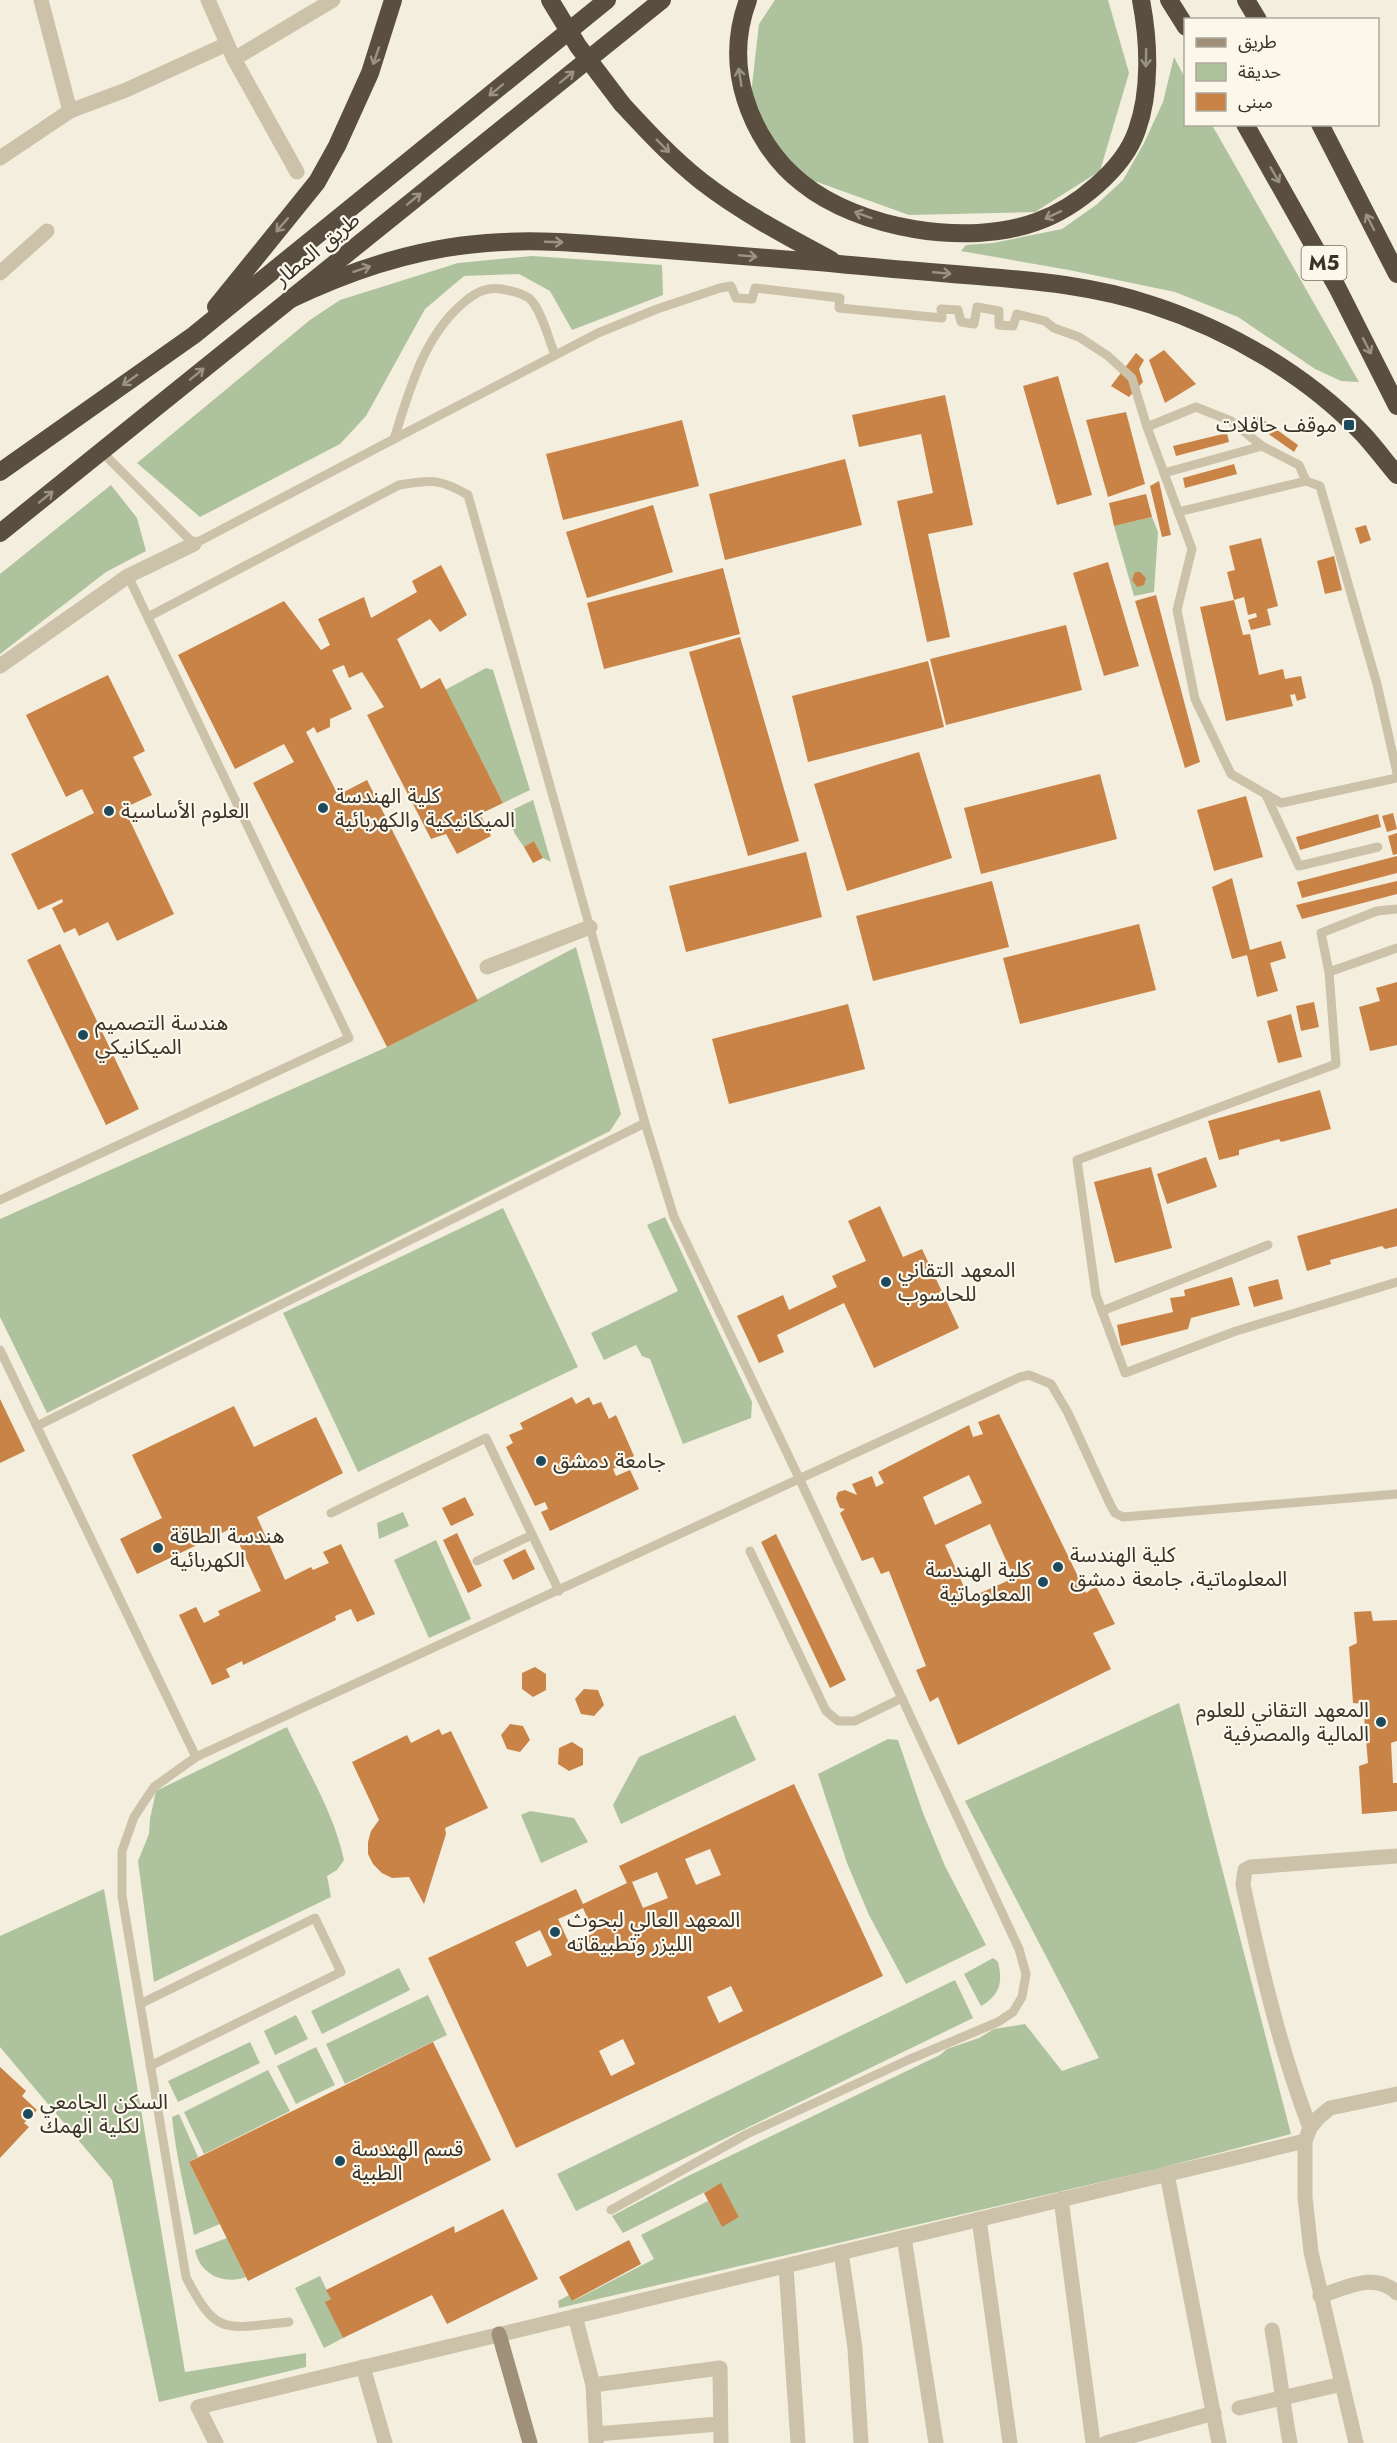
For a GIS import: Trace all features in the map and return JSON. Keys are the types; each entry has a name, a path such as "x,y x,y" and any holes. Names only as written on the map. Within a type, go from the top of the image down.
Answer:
{"highway":[{"path":"194,334 317,182 355,110 370,73 393,0"},
{"path":"550,0 578,46 622,104 673,157 701,181 742,210 840,264"},
{"name":"طريق المطار","path":"0,472 194,334 607,0"},
{"name":"طريق المطار","path":"0,533 662,0"},
{"path":"748,0 741,21 738,48 742,89 757,128 767,146 789,173 817,194 865,216 917,229 967,233 1016,228 1054,215 1088,194 1116,165 1137,131 1143,104 1147,49 1141,0"},
{"path":"1169,0 1184,25"},
{"path":"1246,0 1257,18"},
{"name":"M5","path":"1246,126 1337,286 1397,406"},
{"path":"1321,126 1397,274"},
{"path":"289,300 331,280 385,261 453,246 487,243 556,242 1053,282 1154,305 1218,332 1280,367 1337,410 1363,435 1397,475"}],"street":[{"path":"41,0 70,111"},
{"path":"208,0 234,59 297,172"},
{"path":"234,59 333,0"},
{"path":"0,158 70,111 126,90 227,44"},
{"path":"0,273 46,231"},
{"path":"0,666 128,576 194,544"},
{"path":"487,967 590,927"},
{"path":"1356,2443 1311,2252 1305,2197 1308,2134 1264,1981 1243,1885 1243,1874 1251,1867 1397,1856"},
{"path":"216,2443 198,2407 1167,2174 1308,2134 1318,2118 1330,2108 1397,2094"},
{"path":"1167,2174 1219,2443"},
{"path":"1061,2199 1093,2443"},
{"path":"979,2219 1010,2443"},
{"path":"904,2237 936,2443"},
{"path":"841,2252 855,2348 861,2443"},
{"path":"786,2266 798,2443"},
{"path":"1320,2296 1369,2281 1382,2283 1397,2294"},
{"path":"574,2316 593,2385 596,2438 719,2424"},
{"path":"1272,2330 1290,2443"},
{"path":"499,2334 530,2443"},
{"path":"363,2367 385,2443"},
{"path":"593,2385 720,2368 721,2443"},
{"path":"1239,2408 1342,2384"},
{"path":"1106,2443 1128,2441 1214,2413"}],"lane":[{"path":"102,452 194,544 598,333 657,309 720,288 731,286 736,298 752,299 755,288 840,298 839,308 942,318 941,309 958,310 961,322 974,324 977,307 999,311 999,325 1013,326 1017,314 1045,321 1054,328 1079,337 1108,356 1132,378 1147,428 1191,549 1177,610 1195,699 1231,774 1281,803 1397,778"},
{"path":"394,439 419,364 439,329 455,309 474,294 491,287 512,291 531,300 555,355"},
{"path":"1147,428 1196,407 1231,421 1262,446 1299,465 1306,482"},
{"path":"1164,473 1262,446"},
{"path":"148,617 399,485 432,480 468,495 645,1123 674,1217 800,1480 1019,1949 1026,1974 1022,1997 1013,2012 998,2022 908,2060 747,2134 611,2210"},
{"path":"1178,512 1306,482 1320,486 1377,684 1397,772"},
{"path":"0,1200 348,1038 128,576"},
{"path":"1266,795 1299,866 1378,847"},
{"path":"1397,909 1377,911 1321,933 1329,972 1336,1064 1077,1160 1096,1295 1125,1373 1236,1331 1397,1282"},
{"path":"1329,972 1397,948"},
{"path":"37,1426 645,1123"},
{"path":"1102,1311 1268,1245"},
{"path":"0,1350 196,1757"},
{"path":"289,2322 234,2327 216,2322 200,2305 186,2277 122,1896 122,1851 134,1817 154,1787 196,1757 1020,1377 1029,1375 1051,1384 1068,1413 1110,1504 1115,1513 1123,1517 1397,1494"},
{"path":"331,1513 486,1438 559,1591"},
{"path":"477,1561 532,1535"},
{"path":"750,1551 826,1711 838,1721 855,1721 902,1698"},
{"path":"140,2004 315,1918 341,1972 150,2066"}],"green space":[{"path":"775,0 1108,0 1129,73 1100,171 1035,212 909,215 806,178 783,162 751,94 759,24"},
{"path":"1174,57 1184,76 1184,126 1213,126 1359,382 1341,381 1315,369 1238,317 1175,292 961,251 966,245 993,243 1062,229 1096,205 1123,180 1144,143 1163,102"},
{"path":"532,256 662,265 663,295 572,330 550,291 519,274 464,276 425,309 366,416 340,444 200,517 137,463 310,320 340,300 458,263"},
{"path":"111,485 137,518 146,551 106,572 0,654 0,574"},
{"path":"1152,517 1158,532 1154,592 1134,596 1114,526"},
{"path":"486,668 493,670 530,790 503,803 445,690"},
{"path":"533,800 551,862 543,858 534,841 524,847 515,834 506,813"},
{"path":"576,947 621,1114 610,1131 47,1413 0,1317 0,1219 387,1047"},
{"path":"503,1208 578,1367 358,1472 283,1313"},
{"path":"665,1217 752,1402 751,1418 683,1444 650,1359 642,1356 636,1345 604,1360 591,1333 678,1291 647,1225"},
{"path":"403,1512 409,1526 379,1539 377,1523"},
{"path":"436,1540 471,1619 429,1638 394,1560"},
{"path":"1179,1703 1291,2134 1157,2169 559,2308 558,2301 569,2295 573,2301 654,2259 641,2235 708,2201 722,2226 739,2217 721,2184 623,2233 612,2216 686,2177 940,2055 947,2049 979,2038 994,2029 1025,2024 1062,2071 1099,2058 965,1801"},
{"path":"735,1715 756,1760 621,1824 613,1805 639,1757"},
{"path":"287,1727 327,1809 340,1843 344,1860 337,1870 327,1876 331,1897 154,1982 138,1861 149,1834 156,1791"},
{"path":"888,1739 898,1740 923,1813 945,1866 986,1945 906,1984 869,1915 847,1863 818,1774"},
{"path":"530,1811 574,1818 588,1842 541,1863 521,1815"},
{"path":"104,1889 185,2372 306,2353 306,2367 159,2402 112,2180 0,2047 0,1936"},
{"path":"993,1958 998,1962 999,1987 996,1993 981,2006 964,1974"},
{"path":"399,1968 410,1990 322,2034 311,2011"},
{"path":"955,1980 973,2018 576,2211 557,2174"},
{"path":"428,1995 447,2035 345,2084 326,2044"},
{"path":"296,2015 308,2039 275,2055 264,2031"},
{"path":"250,2042 260,2063 178,2102 168,2081"},
{"path":"316,2047 335,2085 296,2104 277,2066"},
{"path":"268,2070 290,2111 204,2154 184,2112"},
{"path":"179,2114 198,2157 189,2162 220,2224 194,2235 172,2117"},
{"path":"227,2238 246,2277 229,2280 214,2276 202,2266 198,2259 195,2250"},
{"path":"320,2276 331,2299 326,2302 343,2338 324,2348 295,2288"}],"building":[{"path":"1164,350 1196,384 1165,403 1149,360"},
{"path":"1136,353 1144,360 1139,369 1143,382 1129,397 1111,386"},
{"path":"1058,376 1092,495 1057,505 1023,386"},
{"path":"945,395 973,525 928,534 950,637 927,642 897,501 933,493 921,434 859,447 852,415"},
{"path":"1126,412 1145,484 1108,497 1086,420"},
{"path":"1258,416 1298,445 1294,452 1253,423"},
{"path":"682,420 699,486 563,520 546,454"},
{"path":"1227,433 1229,442 1176,456 1173,446"},
{"path":"845,459 862,525 725,560 709,494"},
{"path":"1234,464 1237,474 1185,488 1183,478"},
{"path":"1159,481 1171,535 1162,537 1150,486"},
{"path":"1146,494 1152,517 1114,526 1109,503"},
{"path":"653,505 673,572 587,598 566,532"},
{"path":"1366,525 1371,540 1360,544 1355,528"},
{"path":"1261,538 1278,606 1267,609 1271,625 1251,630 1248,620 1257,617 1256,613 1248,615 1244,597 1234,600 1227,572 1235,570 1229,546"},
{"path":"1334,556 1342,590 1325,594 1317,561"},
{"path":"1108,562 1139,666 1104,676 1073,573"},
{"name":"كلية الهندسة الميكانيكية والكهربائية","path":"441,565 467,615 440,632 430,619 397,639 421,689 440,678 503,803 480,814 491,836 457,854 446,834 431,839 367,715 384,707 362,672 349,678 344,665 332,670 352,709 330,719 330,727 317,733 314,727 306,732 338,795 367,780 478,1001 387,1047 253,783 294,762 284,744 235,769 178,655 284,601 321,650 330,645 318,619 364,597 371,618 417,592 412,581"},
{"path":"723,568 740,634 604,669 587,603"},
{"path":"1135,572 1140,572 1146,578 1144,585 1137,587 1132,580"},
{"path":"1156,595 1200,762 1185,768 1135,601"},
{"path":"1234,600 1243,635 1250,634 1259,675 1283,669 1285,679 1301,676 1306,698 1297,701 1295,694 1290,695 1293,706 1226,721 1200,607"},
{"path":"1066,625 1082,690 946,725 930,659"},
{"path":"740,637 799,841 748,856 689,652"},
{"path":"928,661 944,727 808,762 792,696"},
{"name":"العلوم الأساسية","path":"108,675 145,751 133,757 152,795 124,808 174,914 117,941 108,922 79,936 75,928 64,933 52,908 63,902 62,899 38,910 11,854 94,813 82,789 66,797 26,715"},
{"path":"919,752 952,858 847,891 814,784"},
{"path":"1100,774 1117,839 981,874 964,808"},
{"path":"1246,796 1263,857 1214,871 1197,810"},
{"path":"1393,813 1397,829 1387,832 1382,816"},
{"path":"1378,814 1381,827 1300,850 1296,837"},
{"path":"1397,833 1397,854 1393,855 1388,836"},
{"path":"534,841 543,858 533,863 524,847"},
{"path":"806,852 822,917 686,952 669,886"},
{"path":"1397,856 1397,873 1302,898 1297,882"},
{"path":"1232,878 1250,950 1281,941 1286,958 1270,963 1278,991 1257,997 1247,955 1232,959 1212,887"},
{"path":"992,881 1009,947 873,981 856,916"},
{"path":"1397,881 1397,894 1302,919 1296,905"},
{"path":"1139,924 1156,990 1020,1024 1003,958"},
{"name":"هندسة التصميم الميكانيكي","path":"60,944 139,1109 106,1125 27,960"},
{"path":"1397,982 1397,1045 1370,1051 1359,1007 1380,1001 1376,988"},
{"path":"1314,1002 1319,1027 1301,1031 1296,1006"},
{"path":"848,1004 865,1069 729,1104 712,1039"},
{"path":"1291,1014 1302,1057 1278,1063 1267,1021"},
{"path":"1320,1090 1331,1129 1281,1142 1279,1139 1239,1150 1239,1155 1219,1160 1208,1121"},
{"path":"1206,1157 1217,1187 1167,1204 1157,1174"},
{"path":"1151,1167 1172,1248 1115,1263 1094,1182"},
{"name":"المعهد التقاني للحاسوب","path":"880,1206 903,1257 922,1249 959,1328 874,1368 844,1303 777,1335 784,1352 759,1363 737,1316 783,1295 789,1310 837,1287 832,1276 866,1261 848,1221"},
{"path":"1397,1208 1397,1246 1385,1249 1382,1246 1330,1260 1331,1264 1307,1271 1297,1236"},
{"path":"1232,1277 1240,1305 1191,1318 1188,1329 1121,1346 1117,1325 1173,1312 1170,1298 1185,1296 1184,1290"},
{"path":"1278,1279 1283,1299 1254,1307 1248,1287"},
{"path":"572,1397 576,1404 589,1397 593,1405 601,1402 609,1419 616,1415 634,1456 628,1459 629,1462 613,1469 616,1476 630,1470 639,1489 550,1531 541,1512 548,1509 545,1502 535,1506 506,1447 513,1443 509,1435 523,1429 520,1423"},
{"path":"0,1399 25,1451 0,1463"},
{"name":"هندسة الطاقة الكهربائية","path":"234,1406 254,1447 316,1417 343,1473 257,1517 285,1580 311,1567 313,1570 329,1563 323,1552 341,1544 375,1614 357,1622 351,1609 335,1616 336,1620 243,1665 242,1661 226,1669 230,1677 212,1685 179,1615 196,1607 204,1623 220,1615 218,1611 261,1591 232,1528 137,1574 120,1539 162,1518 132,1455"},
{"name":"كلية الهندسة المعلوماتية","path":"999,1414 1086,1593 1096,1586 1115,1624 1093,1633 1111,1669 958,1745 938,1697 930,1702 916,1670 926,1666 889,1571 881,1574 873,1557 862,1561 840,1513 845,1509 840,1508 836,1498 838,1492 845,1490 857,1495 852,1484 872,1476 876,1487 884,1483 878,1472 969,1425 973,1437 983,1434 978,1422","holes":["969,1475 982,1503 935,1525 923,1497","990,1524 1014,1578 969,1598 945,1545"]},
{"path":"465,1497 474,1515 451,1526 442,1508"},
{"path":"457,1533 482,1586 468,1593 443,1540"},
{"path":"776,1534 846,1680 830,1688 761,1542"},
{"path":"525,1549 535,1569 513,1580 503,1560"},
{"name":"المعهد التقاني للعلوم المالية والمصرفية","path":"1371,1611 1373,1621 1397,1620 1397,1741 1391,1743 1393,1783 1397,1783 1397,1811 1362,1814 1359,1766 1368,1763 1363,1704 1353,1703 1349,1647 1357,1643 1354,1612"},
{"path":"535,1667 546,1674 546,1690 533,1697 522,1689 522,1673"},
{"path":"584,1689 598,1690 604,1705 594,1716 581,1714 575,1699"},
{"path":"510,1724 523,1726 530,1740 520,1752 507,1749 501,1735"},
{"path":"439,1729 442,1735 451,1731 488,1808 445,1828 446,1834 424,1904 409,1877 392,1878 382,1873 373,1864 368,1854 368,1842 371,1831 379,1820 352,1762 407,1735 411,1743"},
{"path":"572,1742 583,1749 583,1765 569,1771 558,1764 559,1748"},
{"path":"794,1784 883,1976 516,2148 428,1958 576,1889 583,1904 627,1883 619,1866","holes":["710,1849 721,1875 696,1885 685,1859","657,1872 668,1898 643,1908 632,1882","583,1908 594,1933 570,1945 558,1919","540,1930 552,1955 527,1967 515,1942","731,1986 743,2011 719,2023 707,1997","623,2039 635,2064 611,2076 599,2051"]},
{"name":"قسم الهندسة الطبية","path":"433,2042 491,2160 248,2281 189,2162"},
{"path":"0,2067 26,2091 22,2096 37,2110 24,2123 29,2127 0,2158"},
{"path":"721,2183 739,2217 722,2227 704,2193"},
{"path":"503,2209 538,2279 447,2324 432,2295 343,2338 325,2302 331,2299 326,2290 454,2226 455,2233"},
{"path":"629,2240 641,2264 572,2301 559,2277"}],"place":[{"name":"موقف حافلات","path":"1349,425"},
{"name":"كلية الهندسة الميكانيكية والكهربائية","path":"323,808"},
{"name":"العلوم الأساسية","path":"109,811"},
{"name":"هندسة التصميم الميكانيكي","path":"83,1035"},
{"name":"المعهد التقاني للحاسوب","path":"886,1282"},
{"name":"جامعة دمشق","path":"541,1461"},
{"name":"هندسة الطاقة الكهربائية","path":"158,1548"},
{"name":"كلية الهندسة المعلوماتية، جامعة دمشق","path":"1058,1567"},
{"name":"كلية الهندسة المعلوماتية","path":"1043,1582"},
{"name":"المعهد التقاني للعلوم المالية والمصرفية","path":"1381,1722"},
{"name":"المعهد العالي لبحوث الليزر وتطبيقاته","path":"555,1932"},
{"name":"السكن الجامعي لكلية الهمك","path":"28,2114"},
{"name":"قسم الهندسة الطبية","path":"340,2161"}]}
